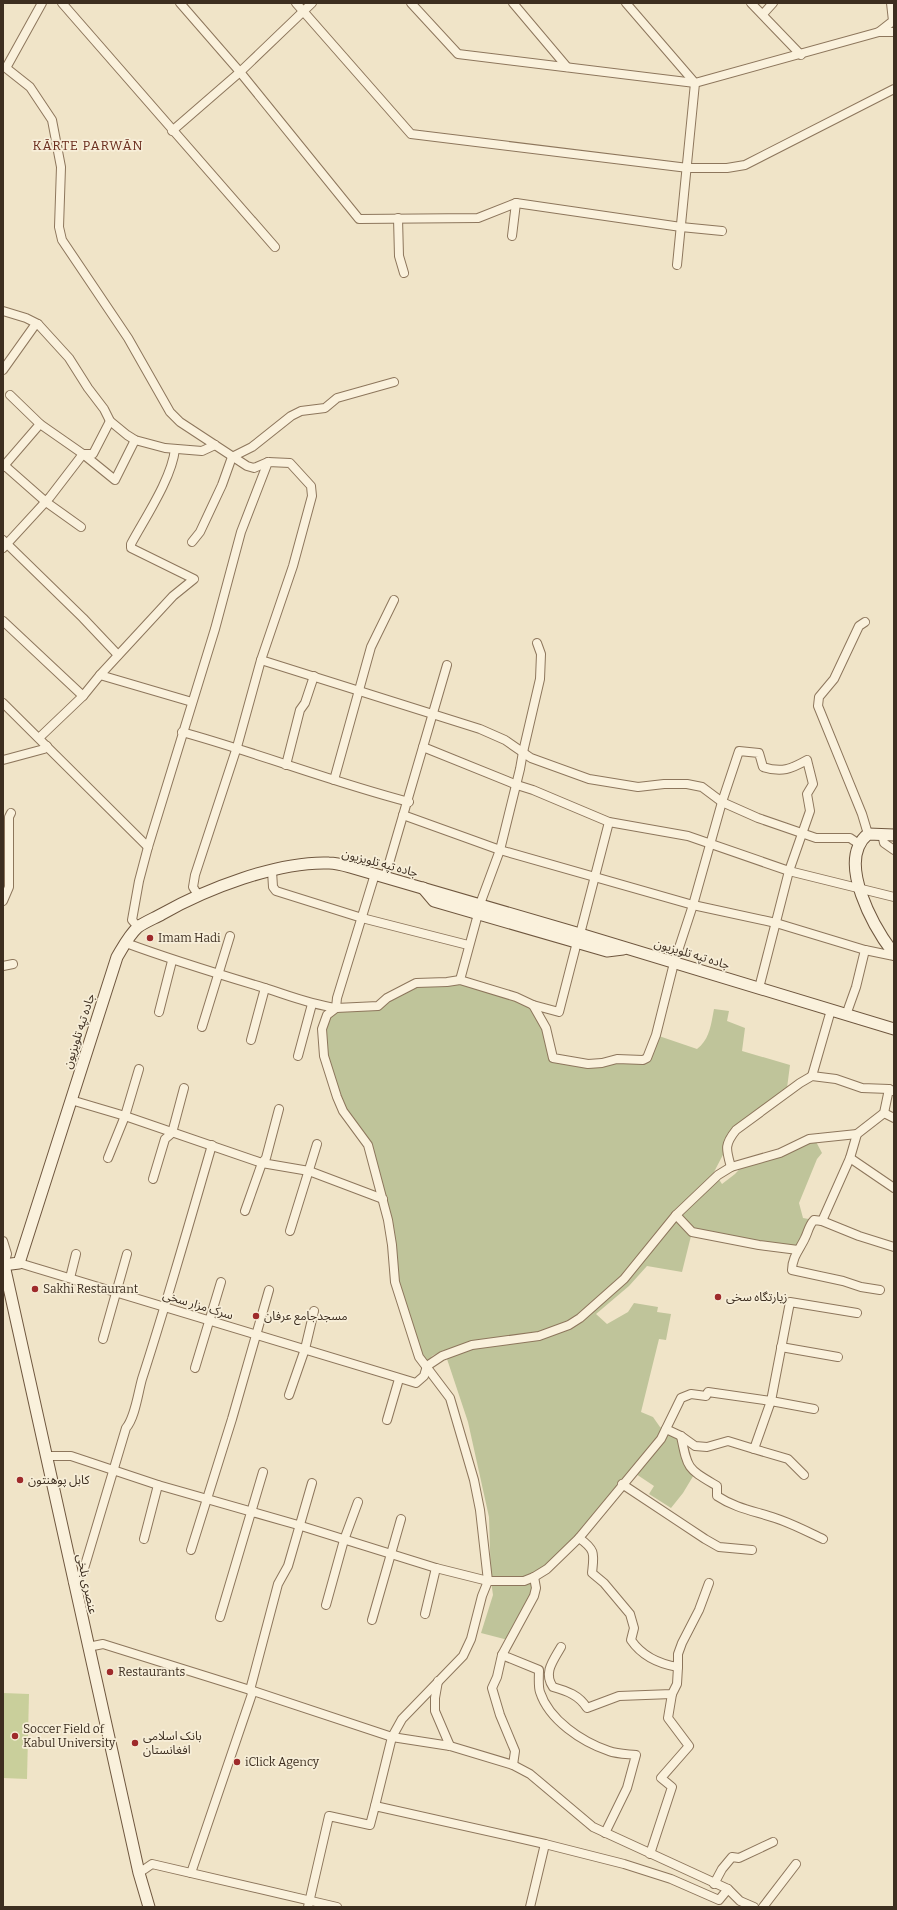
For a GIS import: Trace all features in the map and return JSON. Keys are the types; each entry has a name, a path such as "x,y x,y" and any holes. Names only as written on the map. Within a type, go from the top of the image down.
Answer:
{"street":[{"path":"42,3 6,68 30,87 52,120 62,167 59,227 62,240 128,338 170,412 180,422 247,466 254,468 268,462 290,463 311,486 312,496 293,566 261,660 237,748 195,875 193,887 198,895"},
{"path":"62,3 172,131 275,247"},
{"path":"180,3 240,72 359,219 478,218 516,203 680,227 722,231"},
{"path":"296,3 411,134 688,168 727,168 745,165 894,89"},
{"path":"172,131 240,72 312,3"},
{"path":"412,3 458,54 695,83 879,32 894,32"},
{"path":"513,3 567,67"},
{"path":"626,3 695,83 688,168 680,227 677,265"},
{"path":"751,3 801,54"},
{"path":"763,14 773,3"},
{"path":"879,32 893,23 892,3"},
{"path":"512,236 516,203"},
{"path":"398,218 400,256 404,273"},
{"path":"3,311 26,318 38,324 69,358 88,388 104,408 110,421 135,440 165,448 202,451 215,445"},
{"path":"3,370 35,325 38,324"},
{"path":"192,542 200,532 219,492 232,457 252,447 291,416 301,411 324,408 338,398 394,382"},
{"path":"10,395 40,424 83,454 115,480 135,440"},
{"path":"83,454 93,454 110,421"},
{"path":"40,424 4,466 46,502 81,527"},
{"path":"40,737 82,696 173,596 194,579 131,548 131,544 155,500 174,459 175,449"},
{"path":"83,454 46,502 4,544 83,618 118,655"},
{"path":"138,927 132,920 139,881 148,847 182,732 215,629 241,532 268,462"},
{"path":"334,780 370,647 394,600"},
{"path":"3,621 82,696"},
{"path":"865,622 859,626 834,679 819,697 818,706 862,814 868,834"},
{"path":"460,980 468,945 500,850 517,785 540,679 541,654 537,643"},
{"path":"261,660 358,689 480,729 505,740 531,758 589,779 638,787 664,784 687,784 702,787 722,802 758,818 816,838 850,838 859,844"},
{"path":"309,1904 329,1816 370,1825 392,1737 402,1719 438,1680 463,1656 471,1639 482,1596 488,1581 480,1510 474,1480 450,1398 419,1357 395,1282 392,1245 383,1199 368,1145 343,1111 337,1097 324,1056 322,1029 327,1016 336,1008 337,998 362,918 408,802 447,665"},
{"path":"100,675 192,702"},
{"path":"286,765 300,710 305,703 314,676"},
{"path":"3,703 40,737 47,746 148,847"},
{"path":"182,732 408,802"},
{"path":"3,760 44,749 47,746"},
{"path":"423,747 609,822 688,836 789,871 894,897"},
{"path":"533,1005 546,1028 553,1058 588,1064 602,1063 617,1059 643,1060 647,1058 656,1035 674,963 693,905 722,802 739,751 759,753 763,767 772,769 789,770 807,760 813,784 807,794 810,811 789,871 759,988"},
{"path":"3,900 10,886 9,817 11,813"},
{"path":"403,815 500,850 596,876 693,905 776,923 865,950 894,955"},
{"path":"126,943 172,961 265,988 312,1004 336,1008 378,1006 387,998 416,984 460,980 516,997 533,1005 559,1012 609,822"},
{"path":"894,835 868,834 859,844 856,857 858,887 884,940 894,955"},
{"path":"882,834 884,843 894,850"},
{"name":"جاده تپه تلویزیون","path":"19,1263 117,957 138,927 198,895 226,884 272,870 310,864 330,863 380,875 423,888 434,901 479,909"},
{"path":"272,870 273,887 276,891 362,918 468,945"},
{"path":"479,909 578,938"},
{"path":"202,1027 230,936"},
{"name":"جاده تپه تلویزیون","path":"578,938 607,951 627,948 894,1030"},
{"path":"846,1015 856,987 865,950"},
{"path":"159,1012 172,961"},
{"path":"3,966 13,964"},
{"path":"251,1040 265,988"},
{"path":"298,1056 312,1004"},
{"path":"812,1076 830,1010"},
{"path":"108,1158 125,1116 139,1069"},
{"path":"427,1366 442,1356 472,1345 539,1336 569,1325 601,1300 624,1279 676,1215 718,1175 731,1167 780,1153 809,1138 857,1134 884,1113 892,1090 862,1088 836,1079 812,1076 800,1082 736,1130 730,1137 726,1148 731,1167"},
{"path":"153,1178 165,1139 172,1133 184,1088"},
{"path":"71,1100 125,1116 262,1163 309,1171 383,1199"},
{"path":"245,1211 262,1163 266,1158 279,1109"},
{"path":"884,1113 894,1118"},
{"path":"822,1221 850,1158 857,1134"},
{"path":"290,1231 317,1144"},
{"path":"73,1582 83,1572 126,1428 130,1424 139,1389 165,1307 212,1145"},
{"path":"850,1158 894,1188"},
{"path":"676,1215 692,1232 759,1246 798,1250"},
{"path":"880,1290 861,1287 843,1281 792,1270 792,1262 805,1239 810,1224 814,1220 822,1221 858,1236 894,1247"},
{"path":"3,1241 7,1254 3,1265 19,1263"},
{"path":"70,1278 76,1254"},
{"path":"103,1339 127,1254"},
{"name":"سرک مزار سخی","path":"19,1263 305,1349 399,1379 416,1383 424,1376 427,1366"},
{"name":"عنصری بلخی","path":"3,1265 139,1873 149,1907"},
{"path":"195,1368 221,1282"},
{"path":"191,1550 232,1419 269,1290"},
{"path":"754,1450 771,1401 790,1302 794,1301 857,1313"},
{"path":"289,1395 305,1349 314,1311"},
{"path":"781,1347 838,1357"},
{"path":"387,1420 399,1379"},
{"path":"46,1456 70,1456 158,1485 298,1525 436,1568 488,1581 524,1581 547,1569 579,1538 622,1484 661,1439 681,1398 691,1394 706,1396 708,1392 814,1409"},
{"path":"666,1429 681,1436 695,1446 707,1447 728,1441 788,1459 804,1475"},
{"path":"681,1436 687,1464 694,1472 717,1486 717,1496 739,1507 776,1518 823,1539"},
{"path":"220,1617 263,1472"},
{"path":"191,1873 252,1690 278,1584 288,1566 298,1525 312,1484"},
{"path":"622,1484 719,1547 752,1550"},
{"path":"144,1539 158,1485"},
{"path":"326,1605 344,1540 358,1502"},
{"path":"372,1620 401,1519"},
{"path":"579,1538 588,1544 594,1552 592,1573 604,1583 630,1614 634,1628 631,1640 636,1648 655,1662 678,1667"},
{"path":"425,1614 436,1568"},
{"path":"513,1765 515,1751 500,1715 492,1688 497,1678 502,1655 534,1596 536,1588 534,1577"},
{"path":"650,1854 672,1787 661,1778 689,1746 668,1718 672,1694 677,1684 678,1654 709,1583"},
{"path":"88,1647 103,1644 252,1690 392,1737 450,1746 513,1765 530,1774 557,1795 584,1820 605,1833 714,1884 728,1889 739,1904 754,1907"},
{"path":"561,1647 549,1668 548,1680 553,1687 568,1691 582,1700 587,1708 619,1696 672,1694"},
{"path":"502,1655 538,1670 539,1690 545,1705 561,1723 588,1742 610,1752 636,1755 627,1788 605,1833"},
{"path":"438,1680 435,1698 435,1711 450,1746"},
{"path":"375,1806 545,1844 624,1864 671,1879 719,1900 728,1889"},
{"path":"714,1884 722,1869 732,1858 739,1858 772,1842"},
{"path":"530,1907 545,1844"},
{"path":"139,1873 152,1864 309,1904 337,1907"},
{"path":"763,1907 796,1864"}],"green space":[{"path":"460,980 533,1005 553,1058 588,1064 643,1060 656,1035 697,1049 705,1041 711,1026 714,1009 729,1011 727,1021 745,1028 742,1051 790,1065 787,1088 739,1124 714,1172 722,1184 735,1174 748,1160 813,1136 822,1153 817,1159 799,1203 803,1218 814,1220 798,1250 692,1232 682,1272 647,1266 629,1286 596,1314 607,1324 628,1312 634,1303 658,1307 657,1312 671,1314 666,1340 659,1339 641,1412 653,1417 660,1427 683,1438 695,1473 683,1493 671,1508 649,1494 654,1486 633,1472 551,1567 530,1575 533,1591 512,1641 481,1633 493,1595 491,1581 489,1517 468,1422 444,1350 432,1356 427,1366 419,1357 395,1282 392,1245 368,1145 353,1126 324,1056 327,1015 336,1008 378,1006 416,983"},
{"name":"Soccer Field of Kabul University","path":"3,1693 29,1694 27,1779 3,1778"}],"place":[{"name":"Imam Hadi","path":"150,938"},
{"name":"Sakhi Restaurant","path":"35,1289"},
{"name":"زیارتگاه سخی","path":"718,1297"},
{"name":"مسجدجامع عرفان","path":"256,1316"},
{"name":"کابل پوهنتون","path":"20,1480"},
{"name":"Restaurants","path":"110,1672"},
{"name":"Soccer Field of Kabul University","path":"15,1736"},
{"name":"بانک اسلامی افغانستان","path":"135,1743"},
{"name":"iClick Agency","path":"237,1762"}],"district":[{"name":"KĀRTE PARWĀN","path":"88,145"}]}
